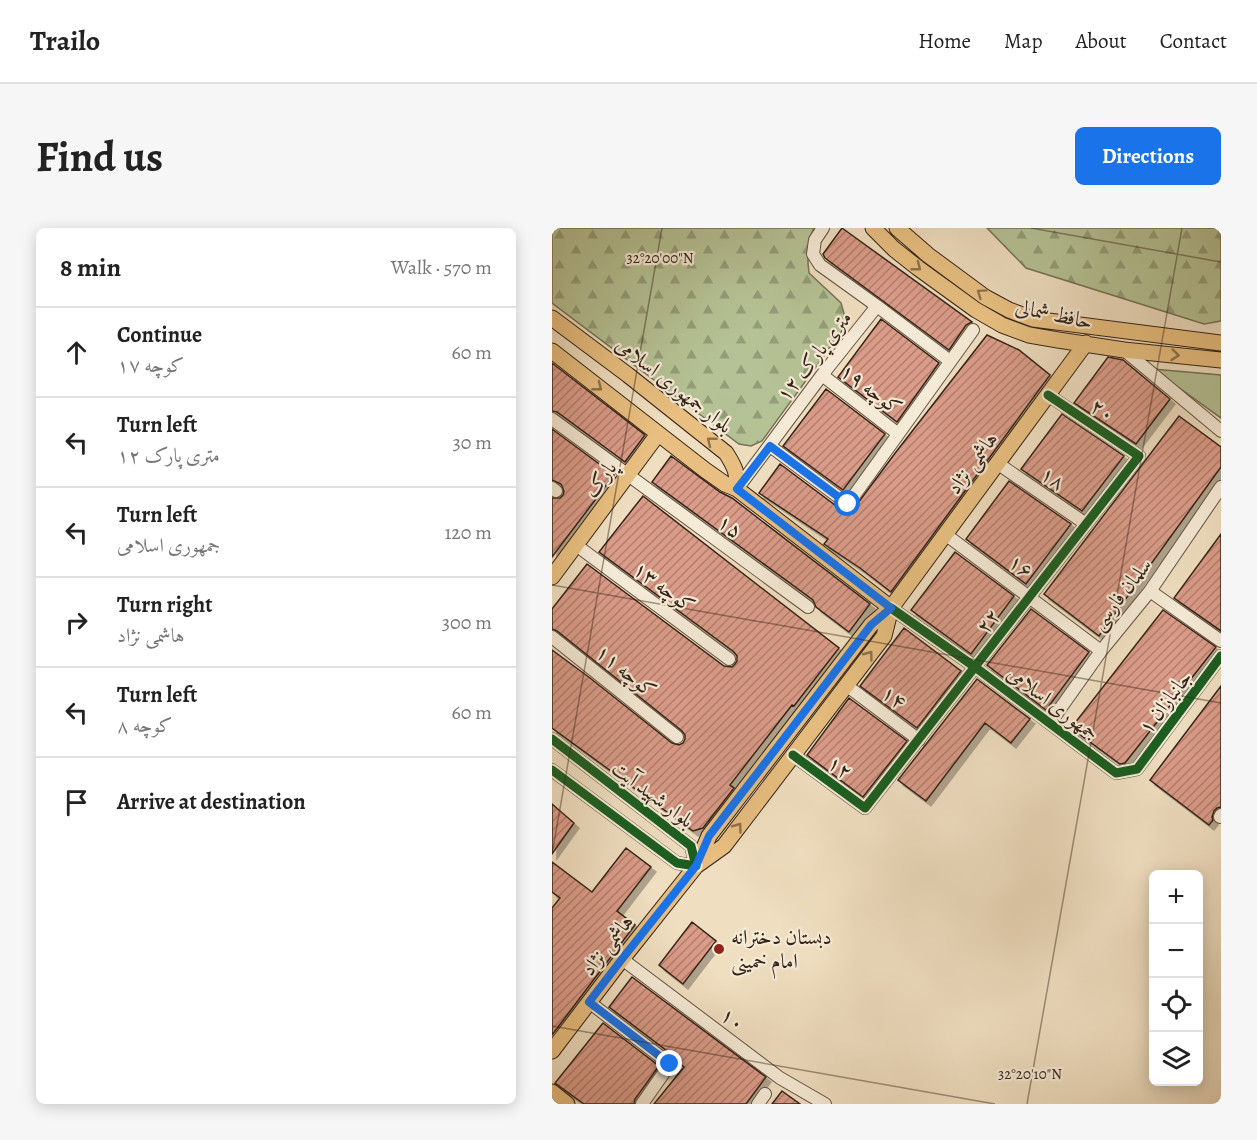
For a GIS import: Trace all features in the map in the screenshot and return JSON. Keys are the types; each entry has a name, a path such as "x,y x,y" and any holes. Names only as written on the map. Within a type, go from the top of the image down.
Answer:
{"main road":[{"name":"حافظ شمالی","path":"873,228 918,268 976,310 1002,325 1029,335 1124,350 1221,360"},
{"name":"حافظ شمالی","path":"897,228 928,255 985,297 1009,310 1033,319 1221,343"},
{"name":"بلوار جمهوری اسلامی","path":"552,318 726,453 734,464 738,477 737,489"},
{"name":"هاشمی نژاد","path":"696,866 709,836 871,625 891,608 1086,343"},
{"path":"552,351 718,479 737,489"},
{"name":"پارک","path":"554,570 576,546 658,434"},
{"name":"جمهوری اسلامی","path":"737,489 891,608"},
{"name":"هاشمی نژاد","path":"552,1051 696,866 723,846 793,755 884,636 891,608"},
{"path":"552,1092 567,1104"}],"street":[{"name":"۱۲ متری پارک","path":"737,489 877,306 820,265 813,254 815,240 823,228"},
{"path":"877,306 950,362"},
{"path":"770,446 848,504 973,330"},
{"path":"1124,350 1221,431"},
{"name":"کوچه ۱۹","path":"822,375 897,434"},
{"name":"۲۰","path":"1048,395 1139,456"},
{"path":"552,419 629,476"},
{"name":"۲۲","path":"865,808 1139,456"},
{"name":"۱۸","path":"997,463 1086,524"},
{"name":"۱۵","path":"629,476 808,608"},
{"name":"سلمان فارسی","path":"1050,723 1101,651 1150,591 1221,488"},
{"name":"۱۶","path":"945,534 1101,651"},
{"name":"کوچه ۱۳","path":"576,546 729,659"},
{"path":"1150,591 1221,640"},
{"name":"جمهوری اسلامی","path":"891,608 975,667 1116,773 1137,769"},
{"name":"کوچه ۱۱","path":"552,636 676,737"},
{"name":"جانبازان ۱","path":"1137,769 1221,656"},
{"name":"۱۴","path":"846,685 919,740"},
{"name":"بلوار شهید آیت","path":"552,739 691,846 696,866 677,863 552,770"},
{"name":"۱۲","path":"793,755 865,808"},
{"name":"۱۰","path":"622,959 780,1078 825,1104"},
{"path":"589,1002 670,1064 642,1104"}],"green space":[{"path":"552,228 814,228 808,250 809,273 841,303 847,324 762,441 751,446 739,444 552,303"},
{"path":"987,228 1221,228 1221,321 1204,324 1026,268"},
{"path":"1153,369 1221,375 1221,418"}],"building":[{"path":"842,228 972,322 966,325 949,350 825,258 823,254"},
{"path":"881,319 939,363 897,422 838,377"},
{"path":"987,335 1019,350 1050,375 891,592 824,544 828,539 759,493 780,464 843,511 852,511"},
{"path":"1108,357 1123,360 1170,399 1136,444 1074,403"},
{"path":"552,363 645,435 625,462 557,412 552,411"},
{"path":"826,389 885,434 843,490 783,446"},
{"path":"1062,414 1124,456 1082,511 1021,469"},
{"path":"1179,416 1221,447 1221,467 1099,636 1044,594"},
{"path":"552,429 614,475 552,557 552,498 560,498 564,491 561,484 552,480"},
{"path":"671,456 720,492 732,498 870,604 849,632 816,607 813,600 652,482"},
{"path":"1009,481 1071,524 1026,584 966,539"},
{"path":"643,496 839,648 730,785 734,788 703,828 693,831 552,728 552,650 672,743 679,745 685,739 682,731 552,629 552,609 587,564 724,666 732,667 737,661 734,652 599,552"},
{"path":"1221,534 1221,631 1174,598"},
{"path":"955,552 1014,596 971,654 911,610"},
{"path":"1031,609 1089,652 1046,710 987,665"},
{"path":"1163,610 1216,647 1125,763 1120,764 1071,728"},
{"path":"904,628 961,671 917,728 860,686"},
{"path":"977,679 1030,719 1011,743 985,723 926,801 898,780"},
{"path":"1221,686 1221,807 1214,811 1213,820 1209,825 1150,780"},
{"path":"849,698 907,741 863,797 807,755"},
{"path":"552,804 574,823 552,854"},
{"path":"626,848 651,867 617,911 635,925 552,1035 552,908 560,898 552,892 552,862 592,892"},
{"path":"692,922 716,941 683,984 659,965"},
{"path":"632,977 766,1077 746,1104 654,1104 684,1067 675,1057 609,1007"},
{"path":"603,1023 659,1066 635,1099 634,1104 584,1104 555,1083"},
{"path":"782,1091 800,1104 772,1104"}],"cycle path":[{"path":"793,755 865,808 1139,456 1048,395"},
{"path":"891,608 975,667 1116,773 1137,769 1221,656"},
{"path":"552,739 691,846 696,866 677,863 552,770"}],"place":[{"name":"دبستان دخترانه امام خمینی","path":"719,949"}],"route":[{"path":"670,1064 589,1002 696,866 709,836 871,625 891,608 737,489 770,446 848,504"}]}
